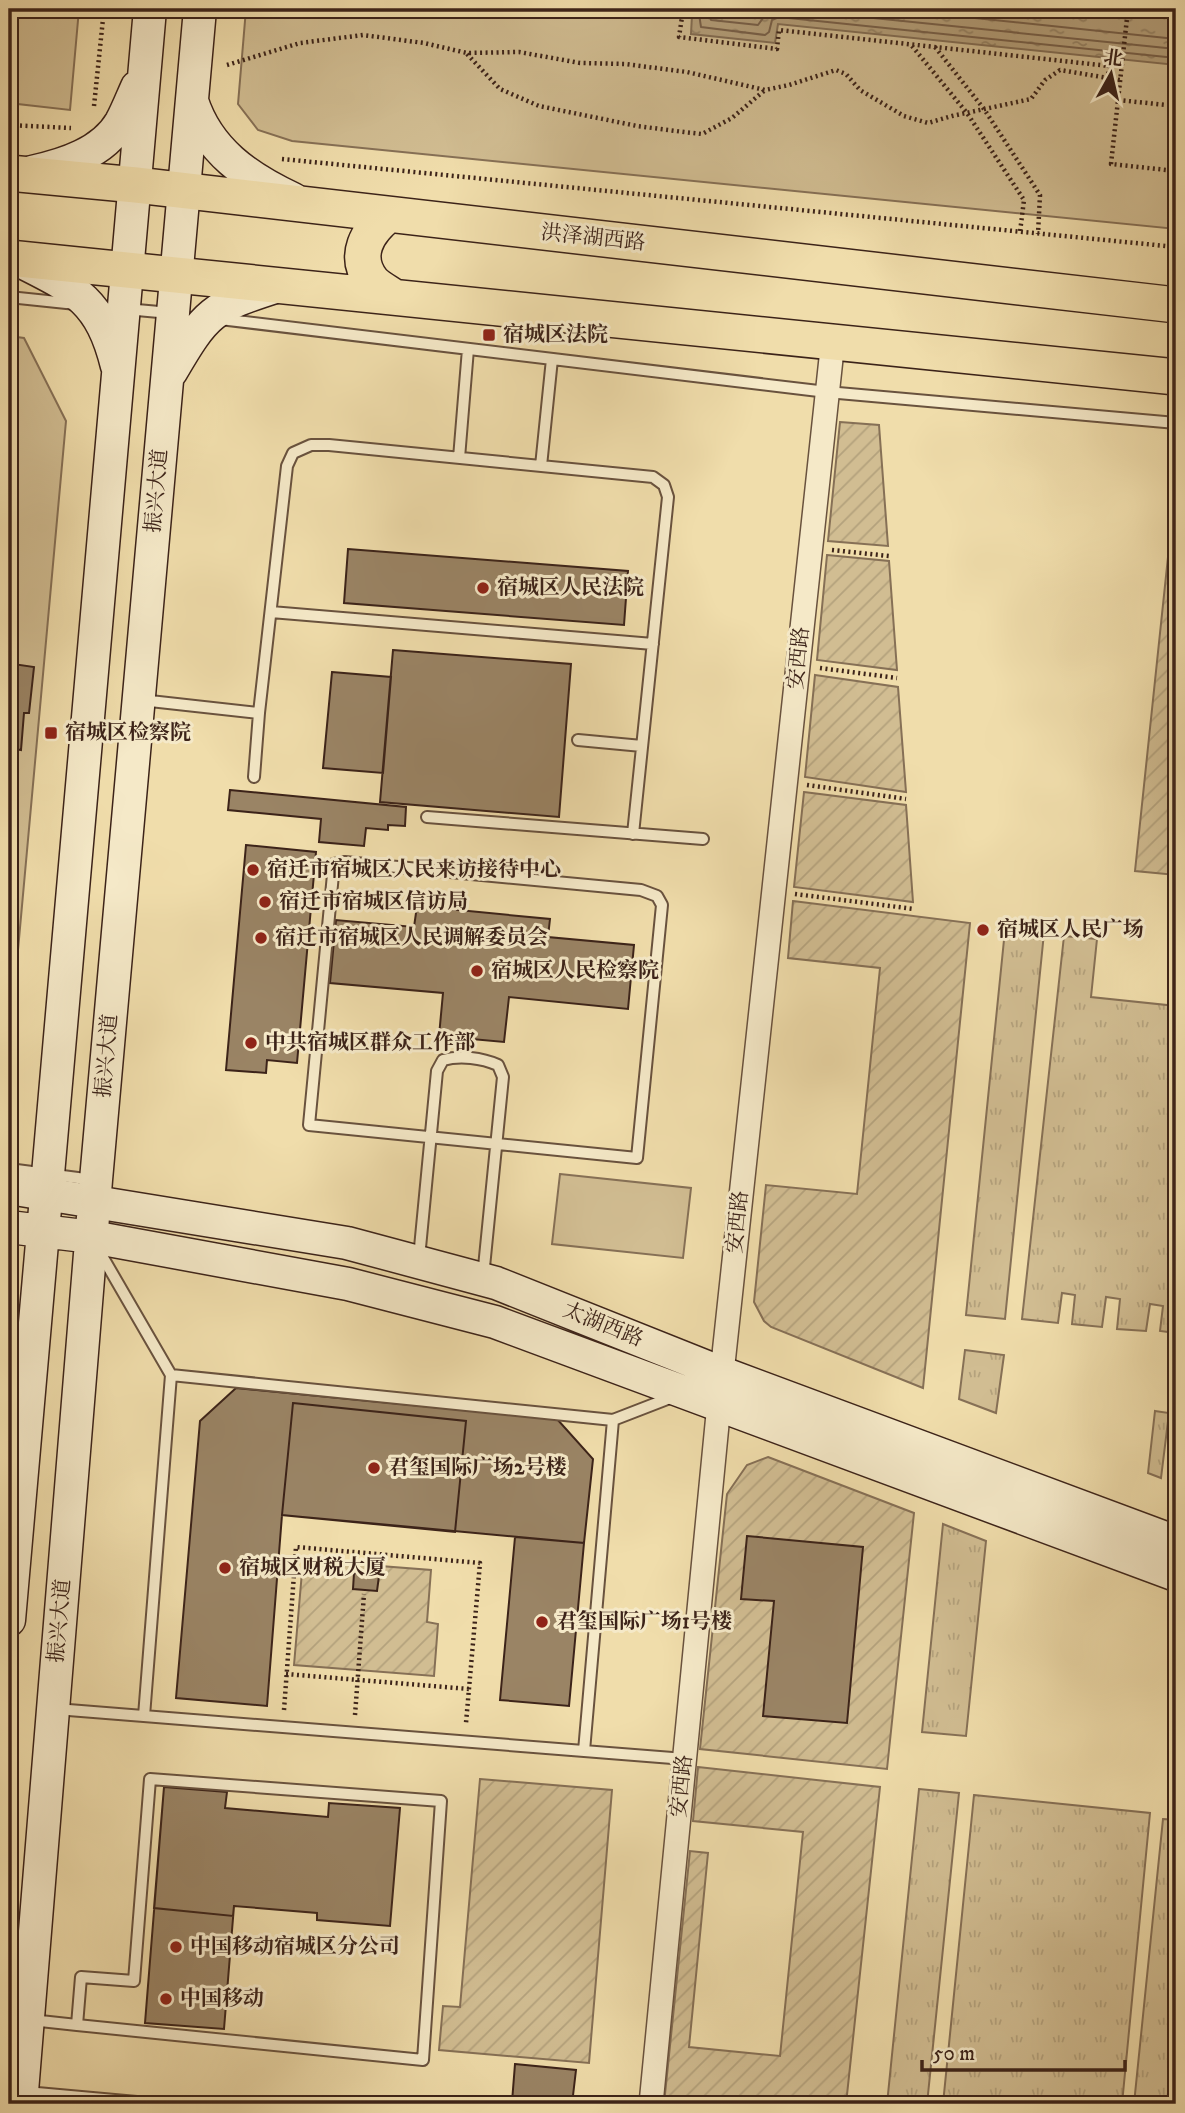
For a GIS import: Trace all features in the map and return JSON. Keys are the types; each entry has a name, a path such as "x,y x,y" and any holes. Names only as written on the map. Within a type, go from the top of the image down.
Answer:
{"main road":[{"path":"149,21 161,44 174,46 187,45 198,23"},
{"path":"9,1620 119,375 108,307 129,270 149,21"},
{"name":"振兴大道","path":"22,2098 95,1190 167,379 190,316 176,276 198,23"},
{"path":"15,174 66,164 107,139 120,124 145,69"},
{"path":"192,101 197,117 212,140 236,166 259,184 307,206"},
{"name":"洪泽湖西路","path":"15,174 136,185 1176,305"},
{"path":"388,215 373,227 365,241 362,256 372,282 394,297"},
{"path":"12,258 1176,377"},
{"path":"12,258 108,307"},
{"path":"190,316 278,286"},
{"path":"112,455 124,447 138,446 150,450 160,461"},
{"path":"63,994 70,1014 82,1022 94,1021 103,1015 112,1002"},
{"name":"太湖西路","path":"9,1188 47,1184 95,1190 346,1243 496,1283 722,1373 1176,1542"},
{"name":"太湖西路","path":"9,1227 92,1237 348,1284 495,1322 1176,1575"},
{"path":"26,1419 44,1404 54,1404 64,1408 76,1424"}],"street":[{"name":"安西路","path":"651,2104 722,1373 832,340"}],"lane":[{"path":"9,297 827,391 1176,423"},
{"path":"459,458 468,349"},
{"path":"541,466 552,359"},
{"path":"254,777 287,466 293,453 311,445 329,445 653,477 664,485 668,497 633,834"},
{"path":"271,612 653,644"},
{"path":"139,700 260,713"},
{"path":"578,740 642,746"},
{"path":"427,817 703,839"},
{"path":"345,862 641,890 657,896 662,905 637,1158 431,1137 309,1125 334,864 345,862"},
{"path":"419,1262 437,1071 443,1060 453,1057 498,1065 503,1077 482,1279"},
{"path":"9,1170 47,1184"},
{"path":"92,1237 171,1375 144,1716"},
{"path":"171,1375 613,1420 683,1392"},
{"path":"584,1751 613,1420"},
{"path":"53,1709 685,1759"},
{"path":"28,2020 77,2025 423,2060 441,1801 150,1779 134,1981 81,1977 77,2025"},
{"path":"22,2098 159,2104"}],"path":[{"path":"92,113 104,9"},
{"path":"597,9 682,17 679,37 777,49 779,30 1109,66 1108,78"},
{"path":"1128,9 1111,164 1176,171"},
{"path":"226,74 227,65 300,43 363,35 424,43 467,53 519,52 580,63 625,64 687,72 765,89 789,85 836,70 846,74 860,90 904,116 928,123 1031,100 1045,80 1060,70 1120,80"},
{"path":"912,45 967,113 1024,200 1020,232"},
{"path":"934,47 984,109 1040,195 1038,234"},
{"path":"467,53 500,89 539,106 637,126 684,132 702,134 732,118 765,89"},
{"path":"1118,100 1176,106"},
{"path":"9,125 77,128"},
{"path":"275,155 285,160 1176,247"},
{"path":"811,548 888,556"},
{"path":"798,666 897,678"},
{"path":"786,782 906,799"},
{"path":"774,891 914,909"},
{"path":"283,1728 296,1547 480,1563 465,1742"},
{"path":"353,1733 365,1594"},
{"path":"286,1674 469,1689"}],"green space":[{"path":"9,9 79,9 70,110 9,103"},
{"path":"246,9 1176,9 1176,229 292,141 258,130 238,104"},
{"path":"9,336 24,338 66,421 9,1049"},
{"path":"840,422 879,425 888,546 828,541"},
{"path":"1172,519 1176,519 1176,875 1135,871"},
{"path":"827,555 889,561 897,670 817,660"},
{"path":"815,675 898,687 906,792 805,777"},
{"path":"804,792 906,805 913,902 794,887"},
{"path":"793,901 970,923 923,1388 771,1327 764,1321 754,1302 766,1185 857,1194 880,968 788,958"},
{"path":"1005,930 1044,933 1005,1319 966,1315"},
{"path":"1064,936 1097,939 1091,997 1176,1006 1176,1333 1160,1331 1163,1306 1150,1304 1146,1331 1117,1329 1120,1299 1106,1297 1102,1327 1072,1324 1075,1295 1062,1293 1058,1323 1022,1319"},
{"path":"560,1174 691,1188 683,1258 552,1244"},
{"path":"965,1350 1004,1355 996,1413 959,1399"},
{"path":"1155,1411 1169,1413 1161,1478 1148,1473"},
{"path":"768,1457 914,1513 887,1769 700,1749 727,1494 747,1465"},
{"path":"943,1524 986,1541 966,1736 922,1732"},
{"path":"303,1560 431,1570 427,1622 438,1624 434,1676 294,1665"},
{"path":"698,1767 880,1787 846,2104 664,2104 690,1851 708,1853 689,2047 780,2056 803,1832 693,1821"},
{"path":"480,1779 612,1790 589,2063 439,2050 443,2006 460,2007"},
{"path":"919,1789 959,1793 927,2104 887,2104"},
{"path":"974,1795 1150,1813 1122,2104 943,2104"},
{"path":"1163,1819 1176,1820 1174,2104 1134,2104"}],"water":[{"path":"632,9 1176,9 1176,65 778,24 775,43 691,34 692,15"}],"building":[{"path":"348,549 628,571 624,625 344,603"},
{"path":"393,650 571,664 559,817 380,802"},
{"path":"9,660 14,660 13,664 34,667 29,713 24,713 21,750 9,748"},
{"path":"332,672 391,677 383,773 323,768"},
{"path":"230,790 406,807 405,826 388,825 388,830 366,828 364,846 319,842 321,819 228,810"},
{"path":"246,845 316,852 297,1063 267,1060 266,1073 226,1070"},
{"path":"417,906 550,919 548,937 634,945 628,1009 509,997 504,1042 439,1036 443,993 330,983 336,920 414,927"},
{"path":"236,1388 557,1419 593,1459 584,1543 282,1515 267,1706 176,1698 200,1421"},
{"name":"君玺国际广场2号楼","path":"293,1403 466,1421 455,1532 282,1515"},
{"path":"747,1536 863,1547 847,1723 763,1716 774,1601 741,1599"},
{"name":"君玺国际广场1号楼","path":"515,1537 584,1543 569,1706 500,1700"},
{"path":"354,1573 379,1576 377,1591 353,1589"},
{"path":"164,1787 227,1792 225,1808 328,1817 329,1803 400,1808 390,1926 317,1920 317,1913 234,1906 224,2029 145,2023"},
{"path":"164,1787 227,1792 225,1808 328,1817 329,1803 400,1808 390,1926 317,1920 317,1913 234,1906 233,1916 154,1908"},
{"path":"515,2064 576,2070 572,2104 512,2102"}],"place":[{"name":"宿城区法院","path":"489,335"},
{"name":"宿城区人民法院","path":"483,588"},
{"name":"宿城区检察院","path":"51,733"},
{"name":"宿迁市宿城区人民来访接待中心","path":"253,870"},
{"name":"宿迁市宿城区信访局","path":"265,902"},
{"name":"宿城区人民广场","path":"983,930"},
{"name":"宿迁市宿城区人民调解委员会","path":"261,938"},
{"name":"宿城区人民检察院","path":"477,971"},
{"name":"中共宿城区群众工作部","path":"251,1043"},
{"name":"君玺国际广场2号楼","path":"374,1468"},
{"name":"宿城区财税大厦","path":"225,1568"},
{"name":"君玺国际广场1号楼","path":"542,1622"},
{"name":"中国移动宿城区分公司","path":"176,1947"},
{"name":"中国移动","path":"166,1999"}]}
